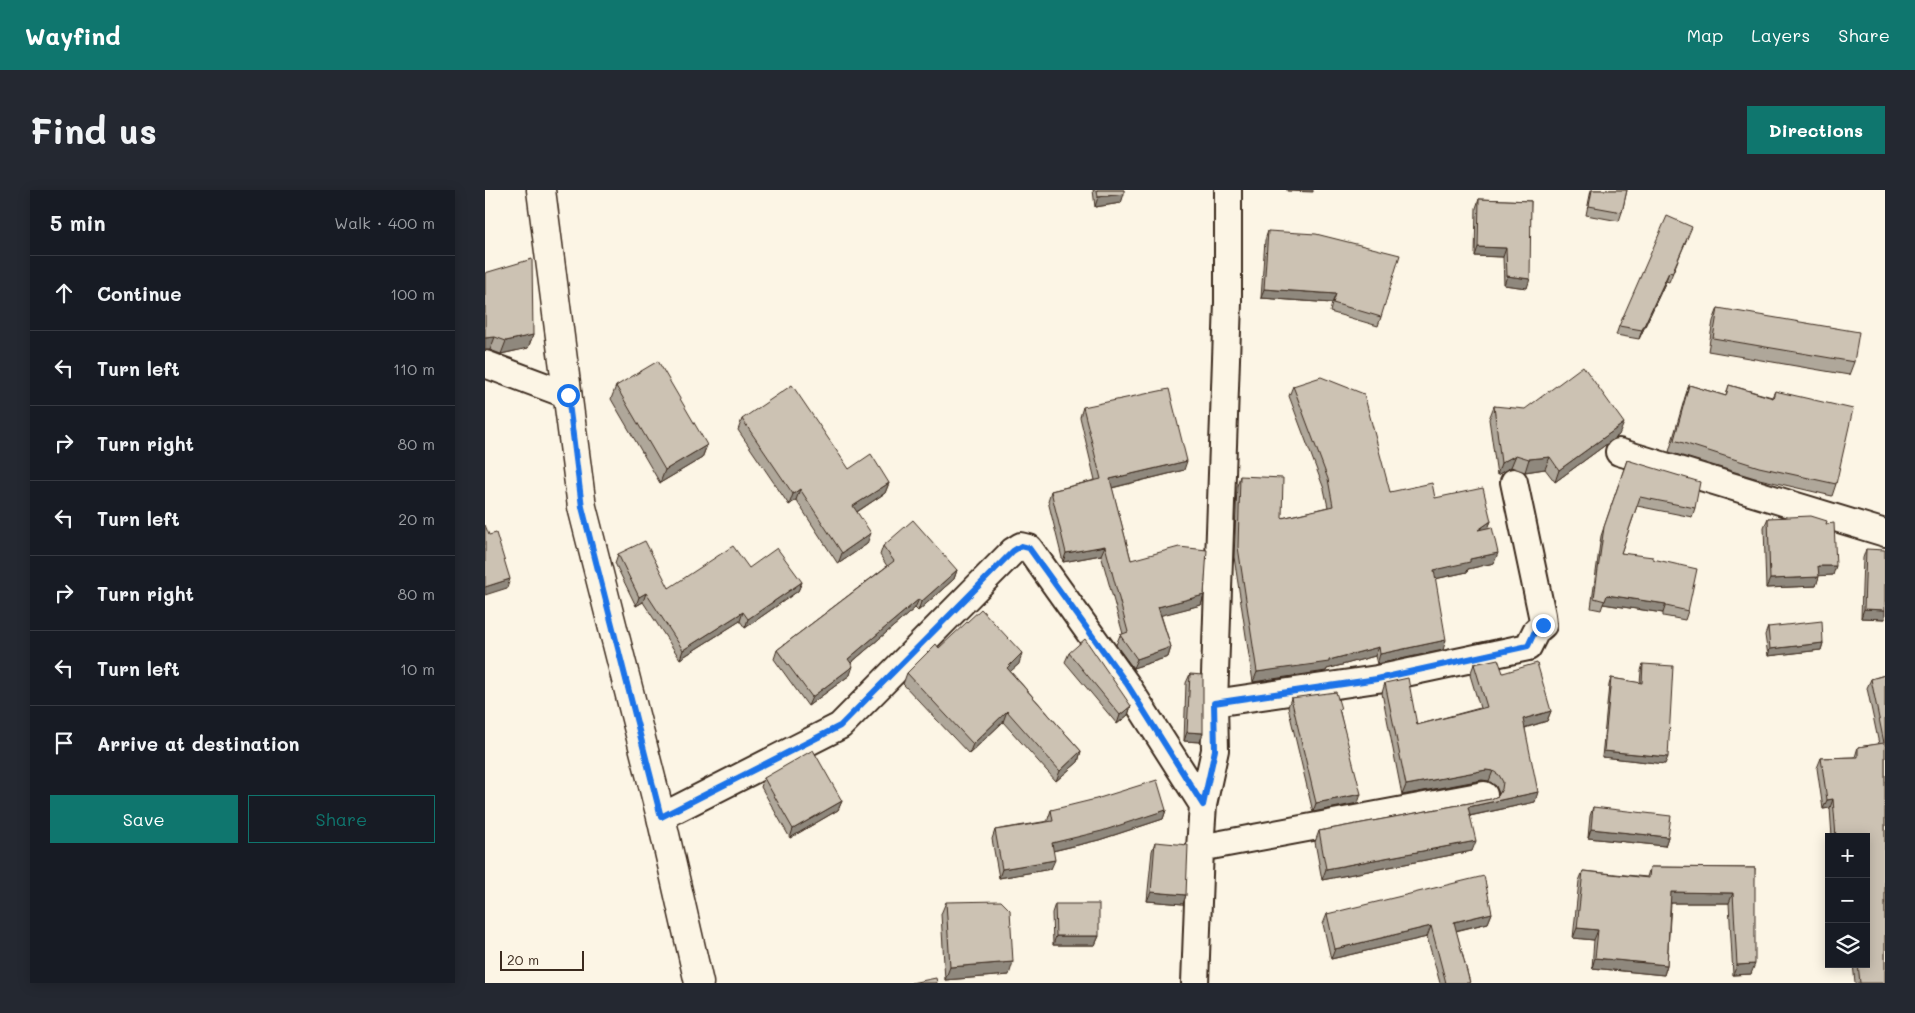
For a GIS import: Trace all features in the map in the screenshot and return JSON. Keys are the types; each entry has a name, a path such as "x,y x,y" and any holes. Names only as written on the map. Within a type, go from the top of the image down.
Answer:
{"street":[{"path":"541,190 582,507 661,817 699,983"},
{"path":"1195,983 1203,805 1215,750 1214,703 1228,302 1228,190"},
{"path":"485,364 568,395"},
{"path":"1619,452 1885,533"},
{"path":"1214,703 1377,679 1528,646 1535,631 1543,625 1514,482"},
{"path":"661,817 840,726 1013,551 1021,546 1029,548 1127,684 1203,805"},
{"path":"1200,848 1484,795"}],"building":[{"path":"1097,190 1124,190 1124,194 1098,197"},
{"path":"1592,190 1627,190 1622,212 1589,206"},
{"path":"1479,199 1531,201 1530,279 1507,276 1506,248 1478,247"},
{"path":"1667,216 1692,227 1672,273 1669,272 1642,330 1619,326"},
{"path":"1268,231 1316,234 1400,255 1381,317 1333,303 1336,294 1264,289"},
{"path":"532,259 533,335 506,341 495,337 485,338 485,273"},
{"path":"1718,308 1859,332 1854,362 1713,338"},
{"path":"658,361 707,445 665,470 616,386"},
{"path":"1583,366 1624,423 1559,470 1550,457 1529,459 1516,455 1501,463 1494,406 1525,409"},
{"path":"1321,377 1364,394 1390,492 1432,483 1435,498 1483,488 1491,521 1478,530 1492,527 1498,553 1470,559 1470,562 1434,570 1446,640 1380,654 1379,647 1329,660 1329,662 1257,672 1238,547 1240,476 1283,478 1282,518 1333,506 1328,479 1293,386"},
{"path":"792,385 849,469 871,454 889,483 853,506 871,533 842,553 800,489 793,494 742,419"},
{"path":"1689,385 1726,396 1729,385 1773,398 1775,391 1853,409 1836,484 1759,467 1674,440"},
{"path":"1169,389 1187,461 1110,479 1131,560 1179,547 1207,550 1204,595 1158,607 1171,647 1137,659 1120,635 1128,632 1105,546 1066,553 1051,491 1101,479 1083,407"},
{"path":"1627,460 1700,482 1695,508 1640,497 1621,553 1653,557 1653,559 1697,569 1688,611 1666,606 1666,604 1607,595 1605,601 1594,598 1604,527"},
{"path":"1811,516 1827,521 1826,524 1834,523 1836,566 1818,566 1819,577 1770,579 1768,518"},
{"path":"913,520 957,570 921,602 919,599 848,659 853,666 812,697 777,650 894,561 883,546"},
{"path":"485,525 489,535 496,533 510,579 485,587"},
{"path":"645,541 669,588 733,546 749,568 777,548 802,582 748,619 743,612 683,650 646,593 639,597 618,554"},
{"path":"1866,549 1885,550 1885,610 1864,609"},
{"path":"981,609 1022,653 1007,668 1081,751 1060,771 1007,711 973,744 907,673 936,644 939,648"},
{"path":"1822,621 1823,643 1770,649 1768,627"},
{"path":"1085,639 1131,706 1120,715 1069,653"},
{"path":"1498,659 1503,673 1537,663 1551,711 1523,719 1538,792 1468,807 1476,841 1326,869 1319,831 1491,799 1498,796 1503,782 1499,775 1493,771 1486,770 1406,785 1385,683 1408,678 1417,725 1487,707 1474,664"},
{"path":"1643,664 1673,666 1668,757 1604,751 1611,678 1642,683"},
{"path":"1190,674 1203,675 1203,733 1187,732"},
{"path":"1885,675 1885,983 1860,983 1858,968 1870,968 1870,833 1836,833 1833,799 1827,800 1821,758 1858,757 1858,747 1884,743 1871,679"},
{"path":"1336,692 1361,794 1316,803 1291,698"},
{"path":"813,750 842,801 793,829 764,778"},
{"path":"1157,780 1166,810 1102,831 1052,843 1055,860 1002,869 995,830 1053,821 1051,810 1096,799"},
{"path":"1593,807 1671,816 1668,837 1591,829"},
{"path":"1155,842 1188,845 1186,895 1151,892"},
{"path":"1650,867 1755,868 1755,964 1737,965 1733,893 1671,892 1667,965 1595,958 1598,930 1577,928 1583,871 1649,878"},
{"path":"1484,876 1492,913 1454,922 1470,983 1446,983 1431,926 1335,949 1327,914"},
{"path":"1001,901 1010,910 1013,962 950,967 946,902"},
{"path":"1055,904 1099,904 1099,936 1056,936"},
{"path":"936,978 937,983 911,983"}],"route":[{"path":"568,395 582,507 661,817 840,726 1013,551 1021,546 1029,548 1127,684 1203,805 1215,750 1214,703 1377,679 1528,646 1535,631 1543,625"}]}
